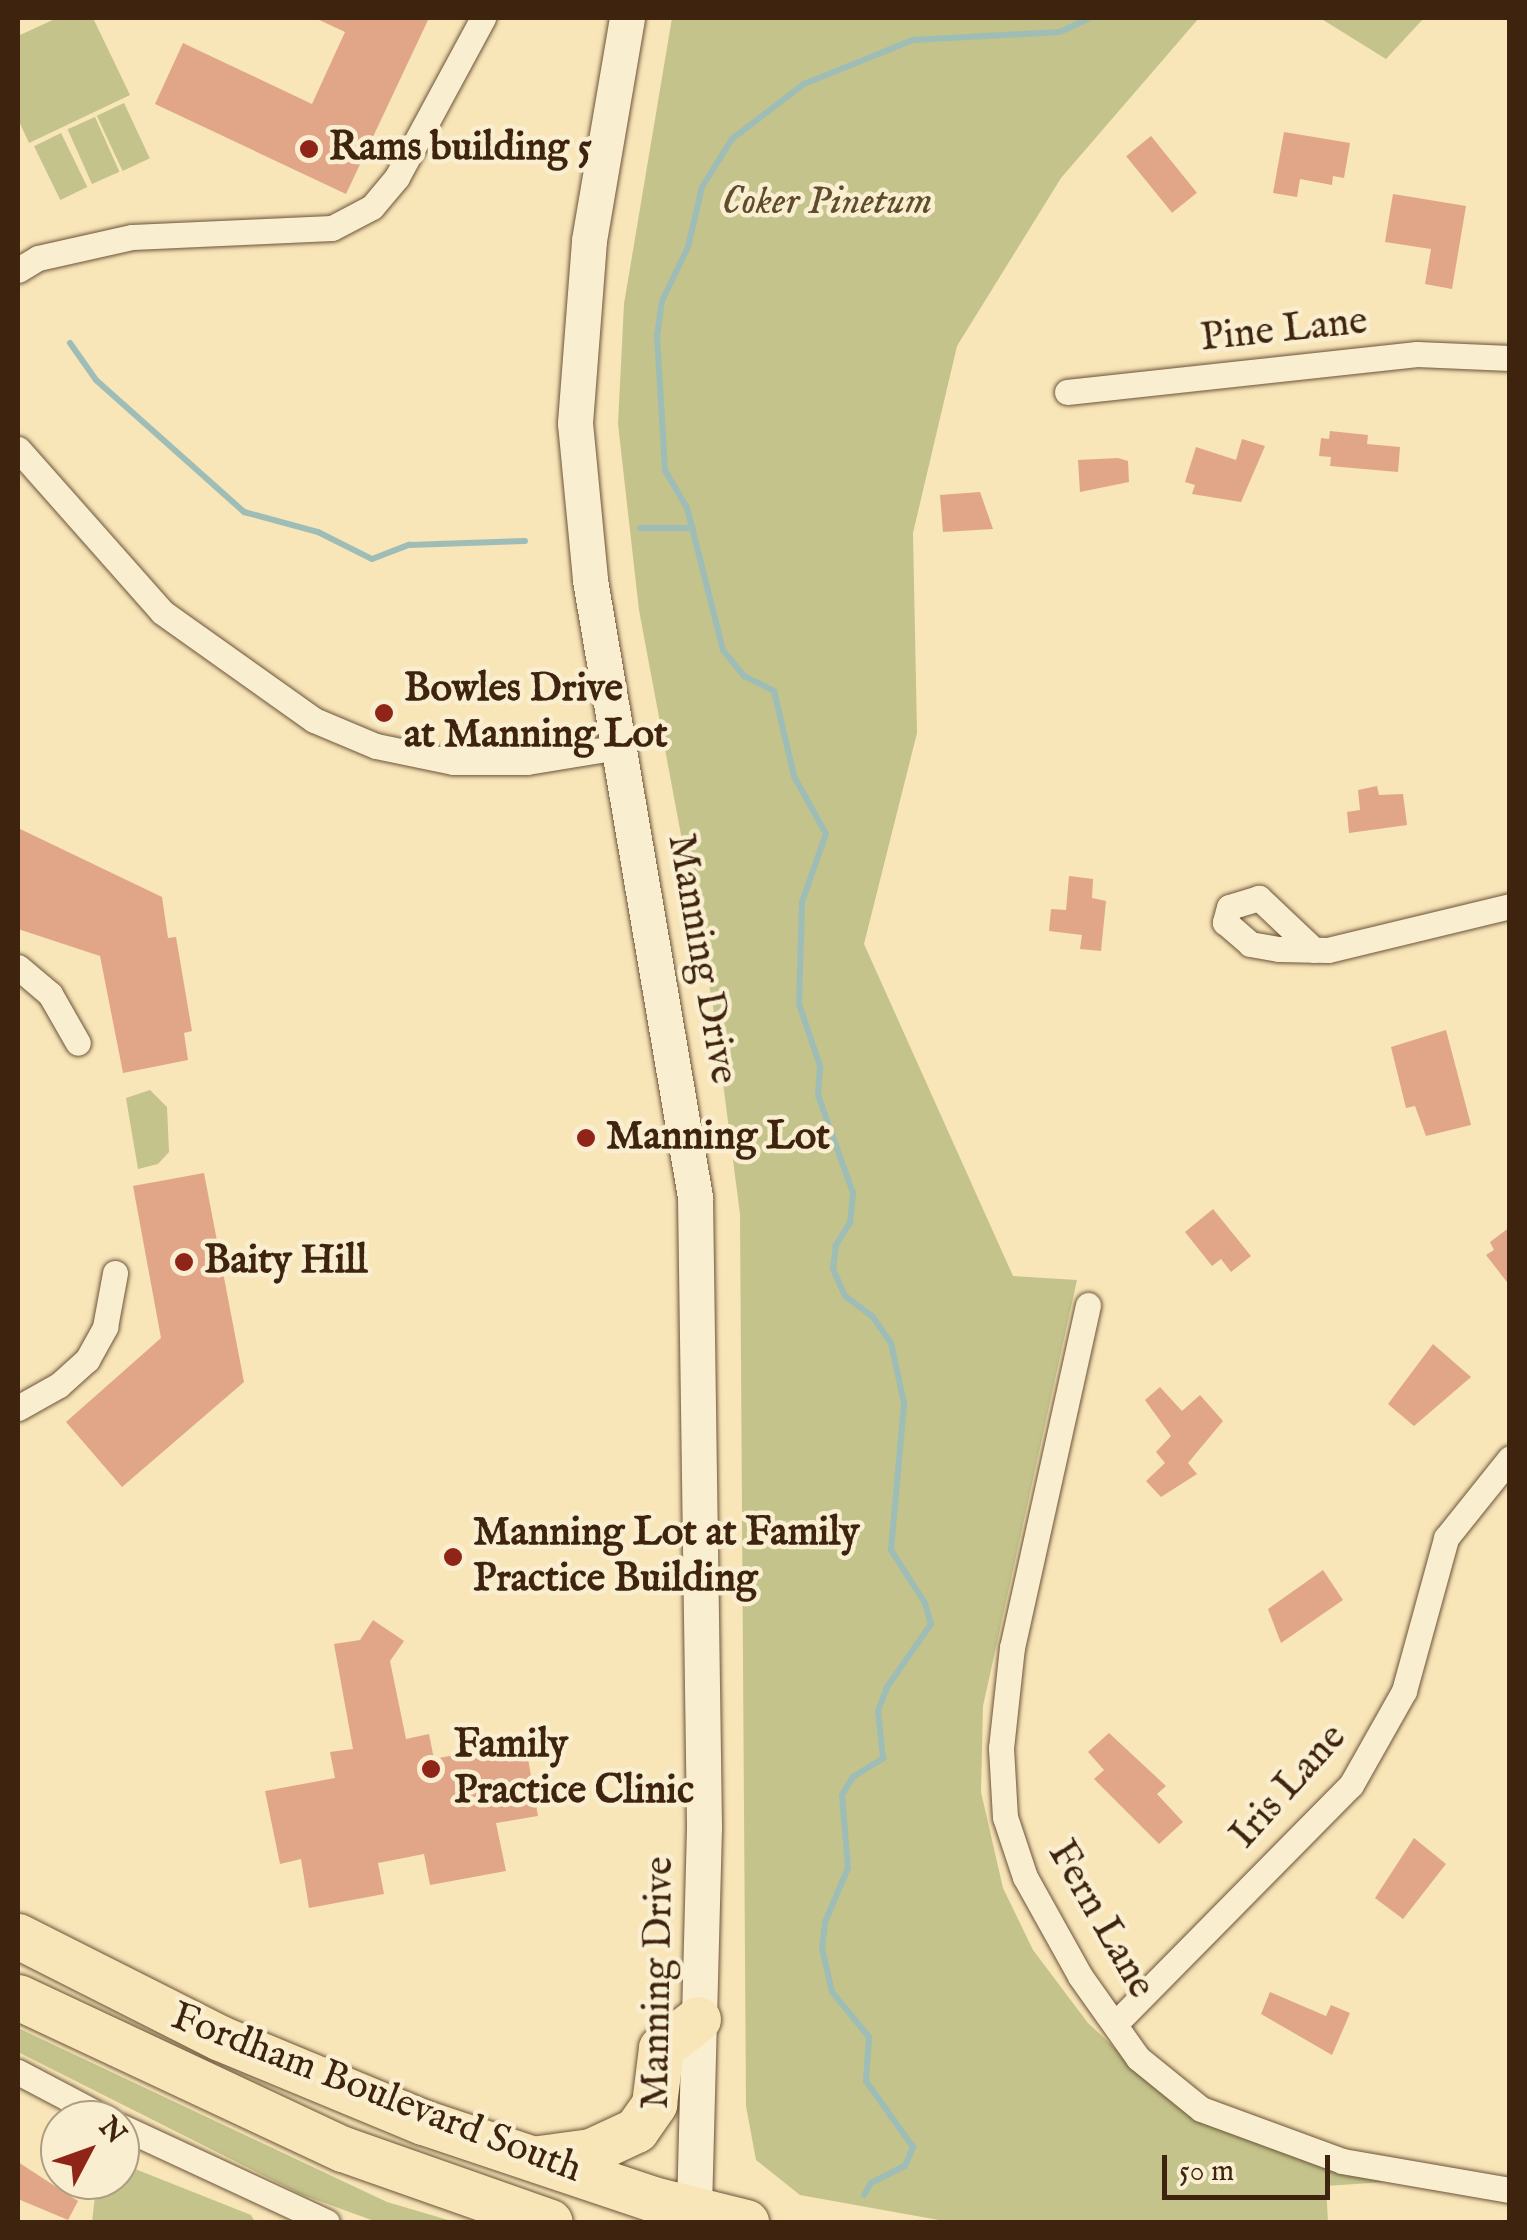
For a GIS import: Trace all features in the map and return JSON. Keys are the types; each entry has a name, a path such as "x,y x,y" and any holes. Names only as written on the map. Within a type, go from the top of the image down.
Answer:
{"highway":[{"name":"Fordham Boulevard South","path":"18,1936 220,2038 528,2159 696,2218 746,2222"},
{"name":"Fordham Boulevard South","path":"18,1997 344,2149 550,2222"},
{"path":"528,2159 591,2151 636,2130 654,2104 662,2048 698,2019"}],"street":[{"path":"23,266 132,236 302,233 332,228 372,207 396,177 482,18"},
{"name":"Manning Drive","path":"626,18 589,241 576,423 584,531 696,1197 704,1827 696,2218"},
{"name":"Pine Lane","path":"1067,392 1417,354 1510,358"},
{"path":"18,449 162,612 314,720 376,746 453,762 527,762 619,748"},
{"path":"1314,950 1510,906"},
{"path":"18,967 50,994 78,1042"},
{"path":"18,1408 60,1385 87,1360 105,1327 115,1273"},
{"name":"Fern Lane","path":"1088,1305 1012,1647 1002,1748 1005,1817 1025,1877 1080,1976 1138,2058 1202,2109 1266,2137 1342,2161 1510,2190"},
{"name":"Iris Lane","path":"1116,2022 1352,1785 1404,1691 1446,1538 1510,1458"},
{"path":"18,2072 71,2100"},
{"path":"140,2135 328,2222"}],"green space":[{"path":"57,18 93,18 130,95 29,143 18,119 18,36"},
{"name":"Coker Pinetum","path":"672,18 1199,18 1061,178 957,346 913,533 917,733 864,944 1013,1276 1077,1280 983,1706 981,1792 1003,1888 1033,1950 1088,2023 1148,2079 1415,2180 1326,2186 1328,2222 950,2222 800,2195 756,2160 746,2106 740,1214 713,1006 639,610 618,424 624,304"},
{"path":"1320,18 1424,18 1386,59"},
{"path":"124,103 150,158 123,171 97,116"},
{"path":"95,117 119,172 92,184 68,129"},
{"path":"61,133 87,187 60,200 34,146"},
{"path":"150,1090 167,1107 169,1152 158,1164 138,1169 126,1098"},
{"path":"18,2028 387,2202 455,2222 377,2222 300,2194 140,2113 140,2100 113,2100 18,2052"},
{"path":"140,2171 251,2215 255,2222 92,2222 95,2200 140,2200"}],"building":[{"name":"Rams building 5","path":"315,18 429,18 346,194 155,104 183,43 312,104 345,32"},
{"path":"1284,132 1350,143 1344,178 1333,176 1332,185 1300,179 1297,197 1273,193"},
{"path":"1151,136 1197,193 1172,213 1126,156"},
{"path":"1393,194 1466,206 1452,289 1425,284 1431,249 1385,242"},
{"path":"1330,431 1368,435 1367,444 1400,447 1398,472 1330,466 1331,457 1319,456 1321,438 1329,439"},
{"path":"1242,439 1265,446 1241,502 1192,494 1195,485 1185,482 1196,447 1236,460"},
{"path":"1078,460 1128,461 1129,482 1080,492"},
{"path":"980,492 993,529 943,532 940,495"},
{"path":"1377,786 1379,795 1403,794 1407,825 1349,833 1347,812 1360,810 1358,790"},
{"path":"18,828 162,897 168,938 176,937 192,1031 184,1033 188,1060 123,1073 100,956 18,929"},
{"path":"1069,876 1093,879 1092,898 1106,901 1101,951 1080,949 1082,935 1049,931 1051,909 1066,910"},
{"path":"1446,1030 1471,1125 1426,1136 1415,1106 1406,1108 1391,1047"},
{"name":"Baity Hill","path":"204,1173 244,1382 122,1487 66,1422 161,1338 133,1186"},
{"path":"1213,1209 1251,1256 1231,1272 1221,1259 1212,1266 1185,1232"},
{"path":"1510,1227 1510,1286 1486,1255 1494,1250 1490,1242"},
{"path":"1433,1344 1471,1377 1414,1426 1388,1404"},
{"path":"1160,1387 1182,1411 1200,1395 1223,1421 1188,1463 1197,1474 1161,1497 1146,1481 1165,1463 1156,1452 1171,1436 1145,1400"},
{"path":"1323,1570 1343,1600 1281,1643 1268,1609"},
{"name":"Family Practice Clinic","path":"373,1620 404,1641 390,1661 406,1739 429,1734 434,1759 525,1741 538,1816 496,1823 506,1871 430,1885 424,1854 378,1863 384,1894 309,1908 301,1859 280,1864 265,1791 335,1778 330,1752 353,1749 334,1644 360,1640"},
{"path":"1109,1733 1166,1786 1157,1794 1183,1822 1159,1844 1094,1779 1104,1770 1088,1752"},
{"path":"1414,1838 1446,1864 1403,1919 1375,1898"},
{"path":"1270,1992 1326,2016 1331,2005 1350,2013 1332,2055 1261,2014"},
{"path":"18,2162 40,2176 40,2200 78,2201 68,2220 18,2199"}],"waterway":[{"path":"864,2195 871,2183 905,2166 913,2147 866,2081 869,2037 832,1992 822,1948 825,1922 848,1868 842,1795 853,1777 883,1758 878,1711 887,1687 931,1624 925,1603 891,1550 904,1403 891,1343 873,1317 845,1296 833,1269 836,1245 850,1223 853,1193 818,1095 820,1066 799,1004 802,902 826,834 794,776 774,691 744,676 723,650 687,508 665,470 657,336 662,301 688,247 702,187 732,139 804,84 913,40 1060,32 1090,18"},
{"path":"70,343 96,380 244,512 318,532 372,559 409,545 525,541"},
{"path":"640,528 693,528"}],"place":[{"name":"Rams building 5","path":"309,149"},
{"name":"Bowles Drive at Manning Lot","path":"384,713"},
{"name":"Manning Lot","path":"586,1138"},
{"name":"Baity Hill","path":"184,1262"},
{"name":"Manning Lot at Family Practice Building","path":"453,1557"},
{"name":"Family Practice Clinic","path":"431,1769"}]}
